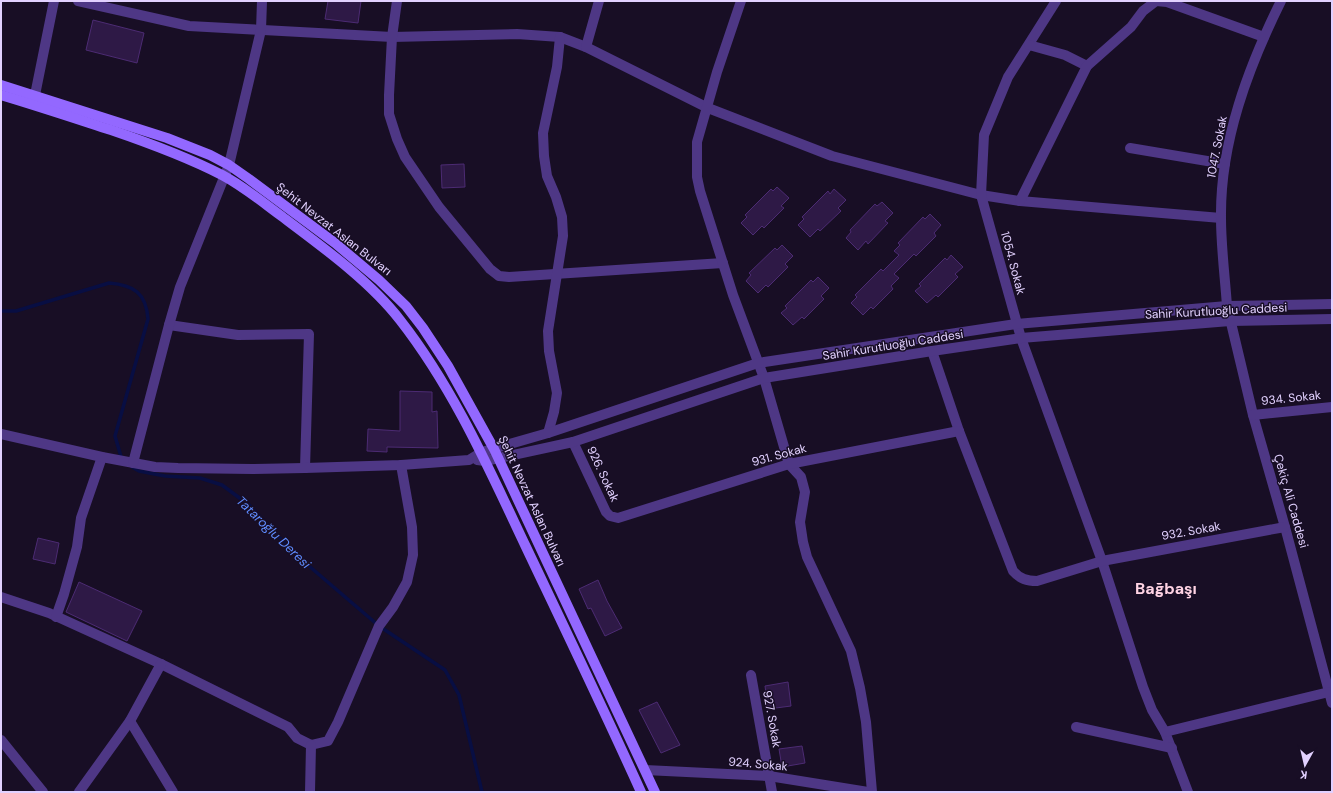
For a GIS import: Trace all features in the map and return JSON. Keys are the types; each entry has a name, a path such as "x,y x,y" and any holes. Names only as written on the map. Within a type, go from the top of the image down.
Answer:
{"main road":[{"name":"Şehit Nevzat Aslan Bulvarı","path":"1,85 167,138 210,155 249,179 335,243 379,280 406,306 423,328 448,366 496,454 655,792"},
{"name":"Şehit Nevzat Aslan Bulvarı","path":"1,95 78,119 159,147 224,176 245,189 337,259 376,294 399,318 419,345 439,378 483,457 641,792"}],"street":[{"path":"35,95 54,1"},
{"path":"78,1 189,26 392,37 517,34 560,37 586,47 708,108 832,156 980,195 1020,201 1221,218"},
{"path":"133,463 180,287 229,166 260,30 262,1"},
{"path":"397,1 392,37 389,95 389,114 397,140 405,157 439,207 490,269 499,276 509,277 723,263"},
{"path":"586,47 599,1"},
{"path":"741,1 717,72 708,108 697,142 697,177 700,191 733,294 764,378 789,464 800,477 805,492 800,522 807,557 851,651 866,722 872,792"},
{"name":"1054. Sokak","path":"1056,1 1029,46 1008,77 984,135 980,195 1016,324 1102,561 1143,687 1152,710 1165,732 1172,748 1188,792"},
{"path":"1020,201 1087,66 1131,26 1143,11 1156,1 1167,2 1264,37"},
{"name":"1047. Sokak","path":"1227,306 1221,218 1224,164 1243,90 1264,37 1281,1"},
{"path":"548,433 554,412 557,393 549,352 548,332 563,236 562,217 556,197 547,176 543,133 556,67 560,37"},
{"path":"1029,46 1066,55 1087,66"},
{"path":"1130,148 1224,164"},
{"name":"Sahir Kurutluoğlu Caddesi","path":"496,454 548,433 758,363 1016,324 1227,306 1332,304"},
{"name":"Çekiç Ali Caddesi","path":"1227,306 1253,415 1285,527 1332,703"},
{"name":"Sahir Kurutluoğlu Caddesi","path":"496,454 573,442 764,378 1021,338 1230,321 1332,319"},
{"path":"169,325 238,335 309,334 305,468"},
{"path":"932,351 959,431"},
{"name":"934. Sokak","path":"1253,415 1332,407"},
{"name":"932. Sokak","path":"959,431 1013,571 1022,578 1030,581 1038,581 1102,561 1285,527"},
{"name":"931. Sokak","path":"610,516 621,517 789,464 959,431"},
{"path":"1,434 133,463 155,467 178,468 252,469 401,465 470,460 496,454"},
{"name":"926. Sokak","path":"573,442 606,512 610,516"},
{"path":"56,616 64,594 77,547 81,518 102,457"},
{"path":"2,598 50,613 161,664 288,727 297,738 311,745 328,741 338,722 379,626 393,607 407,582 413,554 412,527 401,465"},
{"path":"79,792 130,721 161,664"},
{"name":"927. Sokak","path":"751,675 772,792"},
{"path":"1165,732 1329,692"},
{"path":"130,721 173,792"},
{"path":"1076,727 1172,748"},
{"path":"1,740 43,792"},
{"path":"310,792 311,745"},
{"name":"924. Sokak","path":"645,770 768,776 868,792"}],"building":[{"path":"328,1 361,1 358,23 325,19"},
{"path":"93,20 144,33 137,63 86,50"},
{"path":"464,164 465,187 442,188 441,165"},
{"path":"777,187 789,198 781,206 784,208 764,228 762,226 753,235 741,223 747,217 745,215 771,189 773,191"},
{"path":"834,189 846,200 838,208 841,211 820,231 818,229 810,237 798,225 804,219 802,217 828,191 830,194"},
{"path":"882,202 893,213 885,221 888,223 868,244 866,241 858,250 846,238 851,232 850,230 875,204 877,206"},
{"path":"930,214 941,225 934,233 936,236 916,256 914,254 894,274 899,278 891,286 893,289 873,309 871,307 863,315 851,303 857,297 855,295 881,269 883,271 899,255 894,251 900,245 898,243 923,217 925,219"},
{"path":"782,245 793,256 785,264 788,267 768,287 766,285 758,293 746,281 751,275 749,273 775,248 777,250"},
{"path":"951,255 963,267 955,274 958,277 938,297 936,295 927,303 915,291 921,286 919,284 945,258 947,260"},
{"path":"818,277 829,288 821,296 824,299 804,319 802,317 793,325 781,313 787,308 785,306 811,280 813,282"},
{"path":"400,391 432,392 432,412 437,411 438,448 387,447 387,452 367,451 368,429 400,431"},
{"path":"38,538 59,543 55,564 33,559"},
{"path":"598,580 607,601 622,628 605,636 591,608 588,609 579,589"},
{"path":"79,582 142,611 127,641 66,612"},
{"path":"788,682 791,706 768,709 765,686"},
{"path":"657,702 680,745 661,753 639,710"},
{"path":"802,746 805,763 782,767 779,749"}],"waterway":[{"name":"Tataroğlu Deresi","path":"1,311 16,311 109,283 132,288 137,292 145,303 148,319 115,436 122,460"},
{"name":"Tataroğlu Deresi","path":"132,467 139,471 165,476 200,478 222,485 249,505 295,554 379,626 445,670 459,695 482,792"}],"district":[{"name":"Bağbaşı","path":"1166,588"}]}
